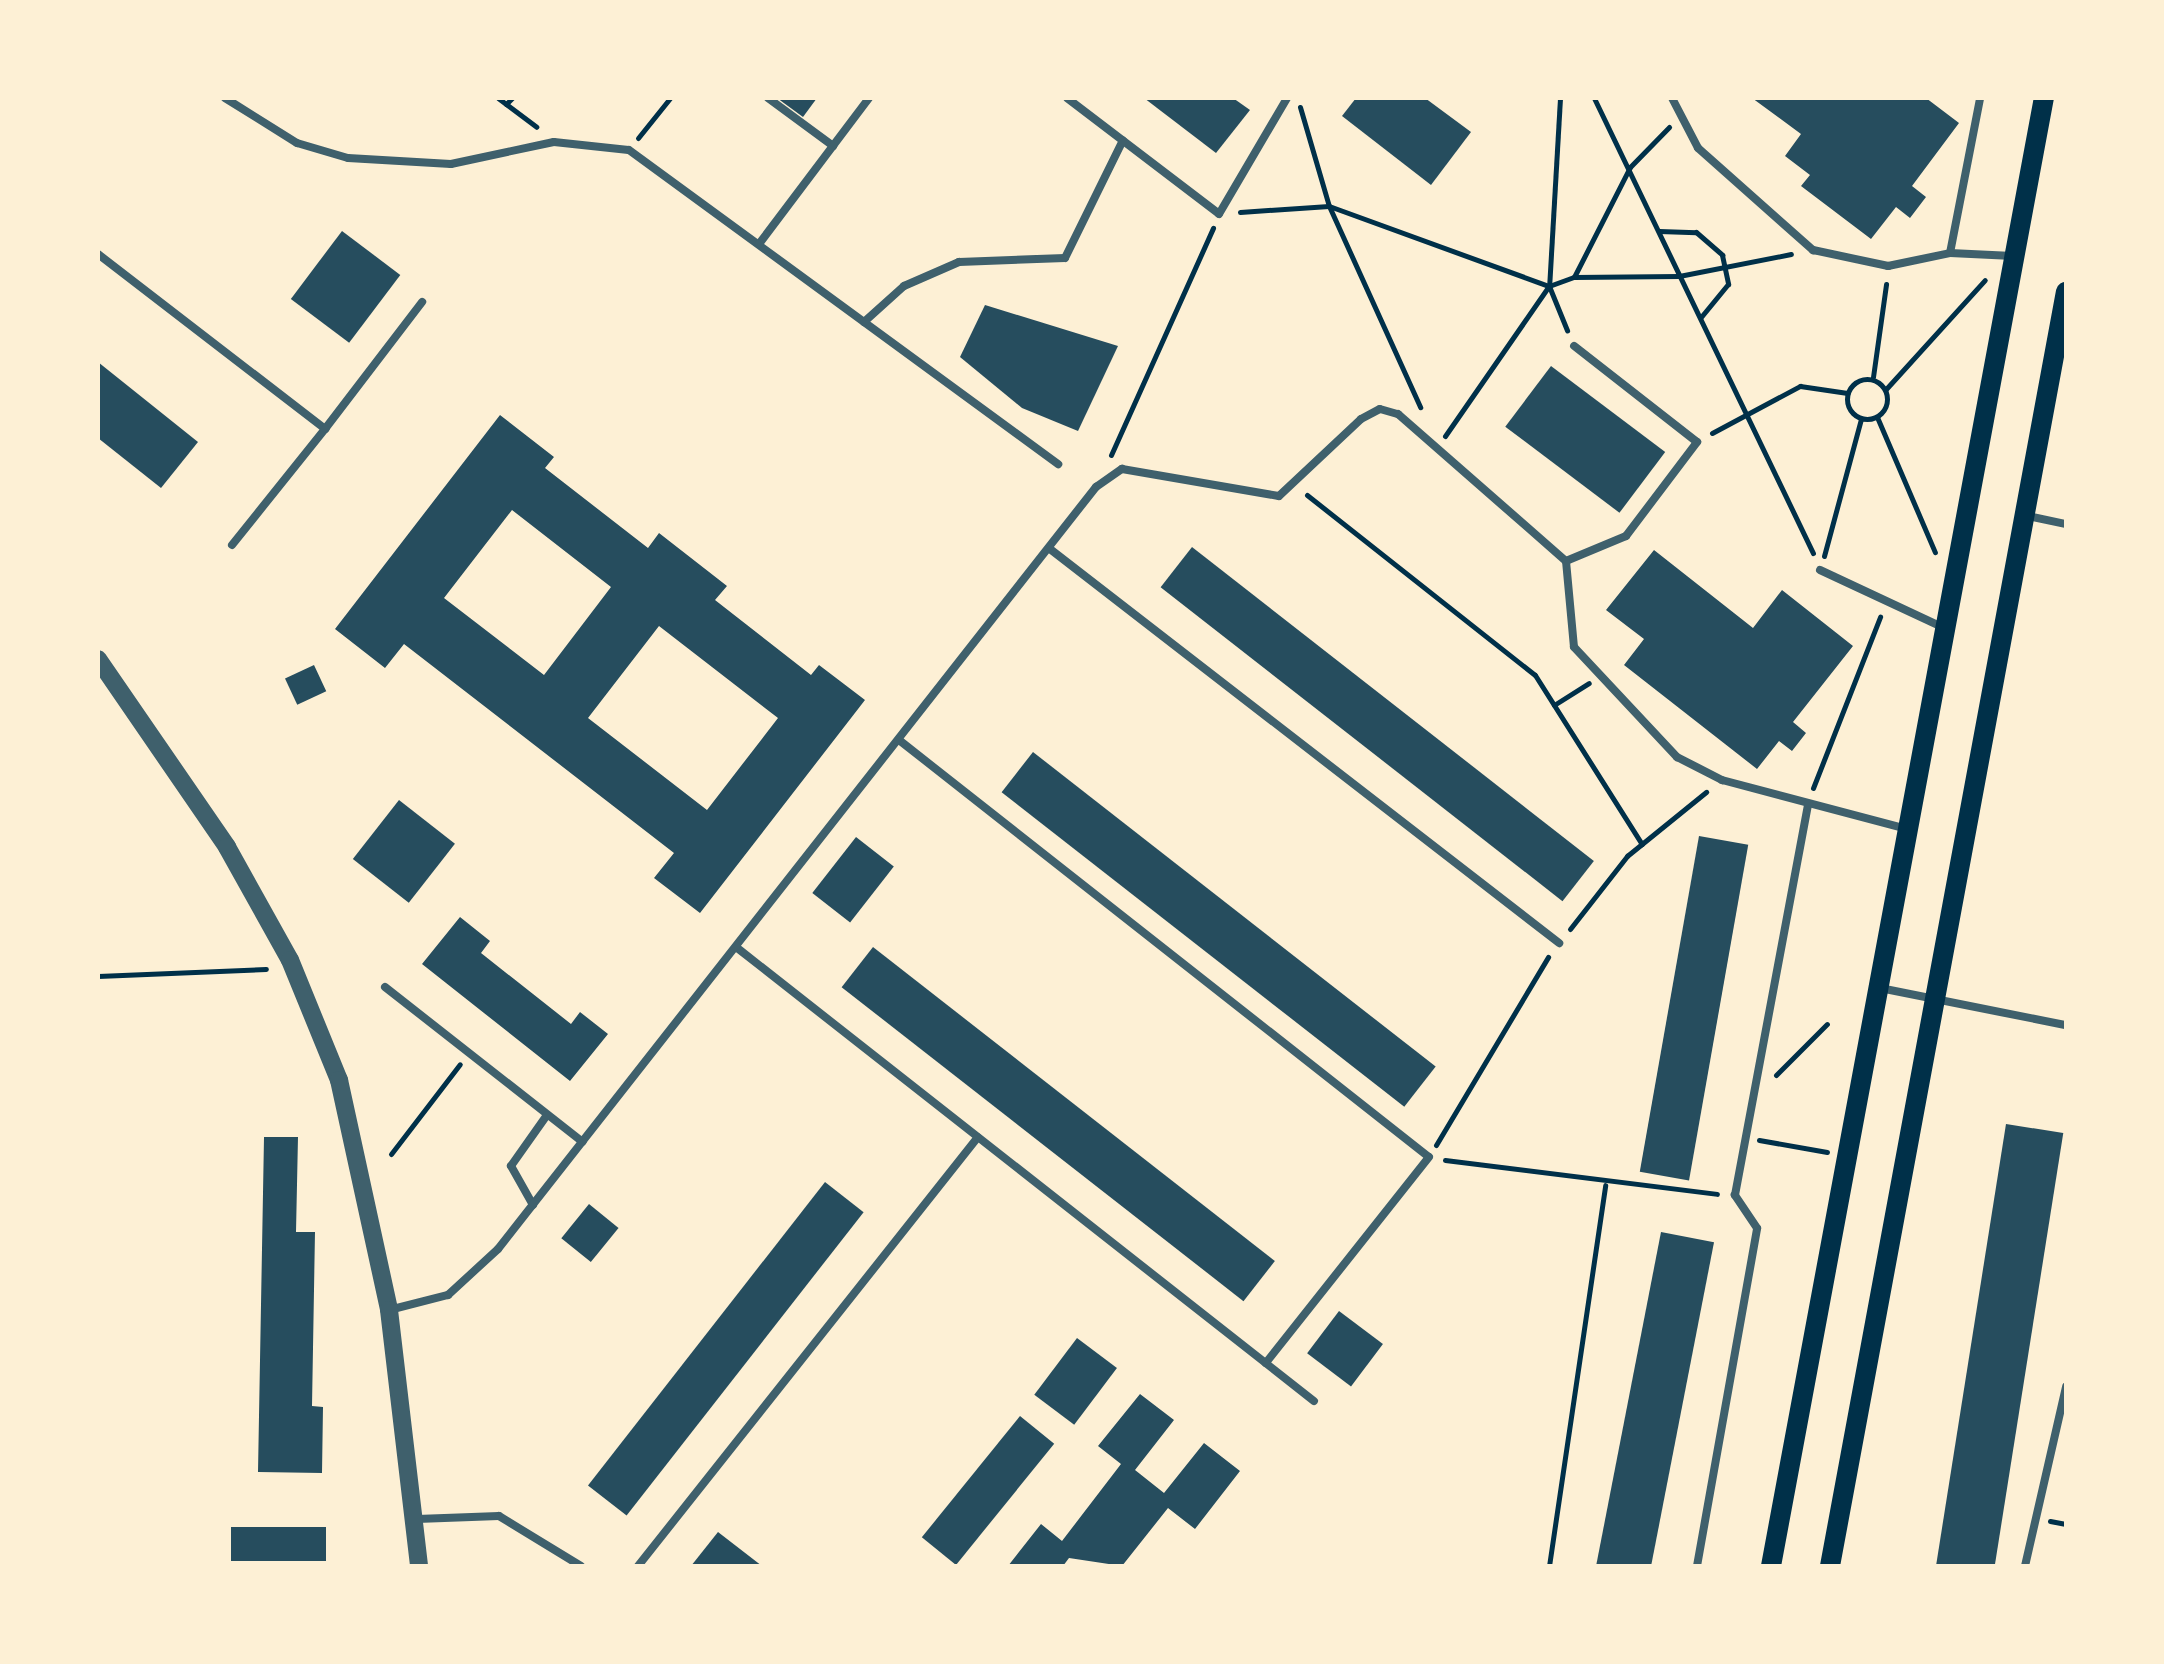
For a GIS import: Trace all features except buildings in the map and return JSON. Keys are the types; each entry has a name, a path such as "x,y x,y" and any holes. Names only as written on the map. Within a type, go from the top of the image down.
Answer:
{"main road":[{"path":"1770,1566 1850,1157 2044,98"},
{"path":"1830,1566 2028,516 2066,292"}],"street":[{"path":"98,659 226,847 290,960 339,1080 388,1310 419,1566"}],"lane":[{"path":"225,98 297,143 348,158 451,164 554,142 629,150 1058,464"},
{"path":"768,98 833,146"},
{"path":"759,244 870,98"},
{"path":"1066,98 1220,214 1287,98"},
{"path":"1672,98 1676,119 1813,250 1888,266 1950,253 2017,256"},
{"path":"1950,253 1980,98"},
{"path":"864,322 904,286 960,262 1065,258 1124,140"},
{"path":"98,254 325,429"},
{"path":"232,544 422,302"},
{"path":"1566,561 1626,536 1697,442 1574,346"},
{"path":"388,1310 448,1295 533,1205 1096,487 1133,469 1263,498 1297,486 1380,409 1438,446 1566,561 1565,614 1595,679 1697,770 1808,804 1910,828"},
{"path":"2028,516 2066,524"},
{"path":"1050,548 1559,943"},
{"path":"1820,570 1885,605 1948,628"},
{"path":"899,740 1429,1158 1266,1363"},
{"path":"1697,1566 1757,1228 1735,1195 1808,804"},
{"path":"736,947 1314,1401"},
{"path":"385,987 582,1142"},
{"path":"1880,988 2066,1025"},
{"path":"533,1205 511,1166 546,1115"},
{"path":"638,1566 978,1137"},
{"path":"2025,1566 2066,1386"},
{"path":"412,1519 498,1516 580,1566"}],"path":[{"path":"498,98 554,142"},
{"path":"506,104 512,98"},
{"path":"629,150 670,98"},
{"path":"1298,98 1329,206 1422,412"},
{"path":"1560,98 1548,286 1574,346"},
{"path":"1594,98 1820,570"},
{"path":"1574,277 1630,167 1676,119 1661,108"},
{"path":"1096,487 1220,214 1329,206 1548,286"},
{"path":"1659,231 1696,232 1726,267 1721,298 1700,318"},
{"path":"1438,446 1548,286 1574,277 1679,276 1813,250"},
{"path":"1873,378 1888,266"},
{"path":"1936,556 1877,417 1886,389 1989,276"},
{"path":"1873,378 1886,389"},
{"path":"1697,442 1800,386 1847,392 1873,378"},
{"path":"1820,570 1861,419 1847,392"},
{"path":"1861,419 1877,417"},
{"path":"1430,429 1438,446"},
{"path":"1297,486 1535,675 1642,844"},
{"path":"1808,804 1885,605"},
{"path":"1554,705 1595,679"},
{"path":"98,976 266,969"},
{"path":"1753,1098 1827,1024"},
{"path":"391,1154 468,1054"},
{"path":"1746,1137 1850,1157"},
{"path":"1429,1158 1606,1185 1735,1195"},
{"path":"1549,1566 1606,1185"}]}
